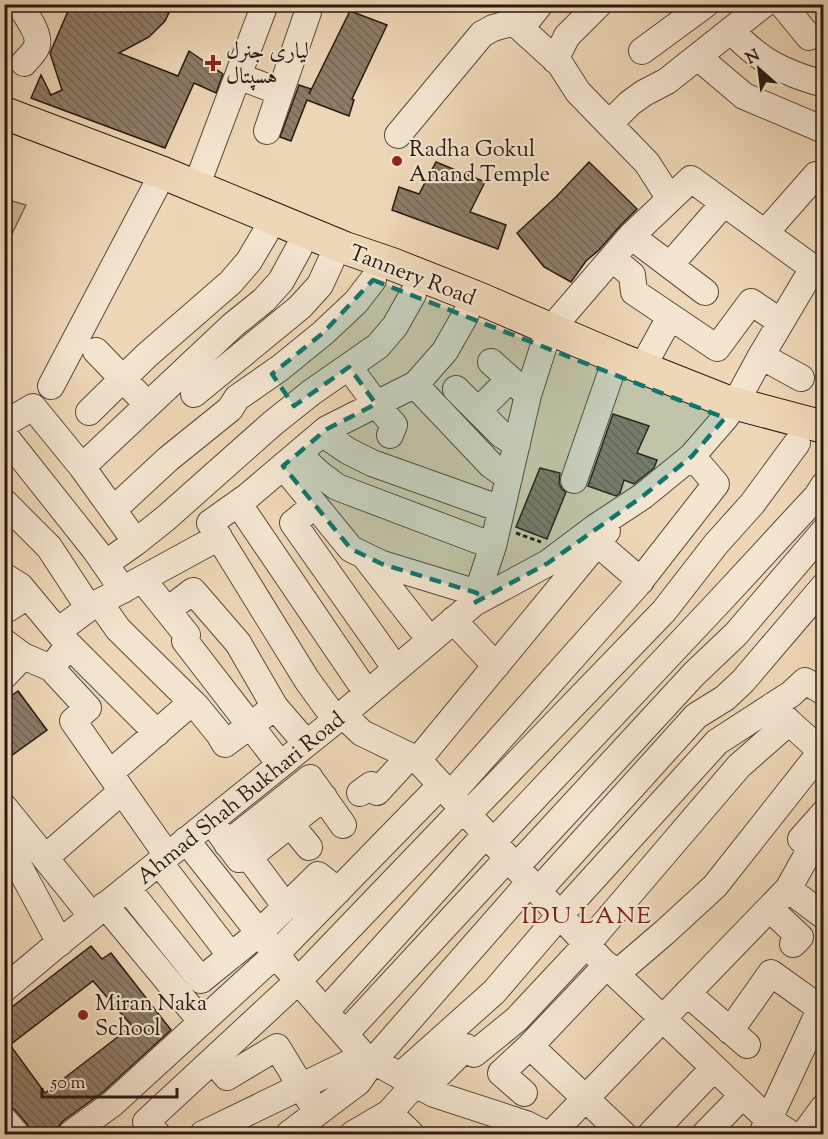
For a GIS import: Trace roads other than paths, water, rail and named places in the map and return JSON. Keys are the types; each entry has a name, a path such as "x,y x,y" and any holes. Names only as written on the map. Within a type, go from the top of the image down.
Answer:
{"main road":[{"name":"Tannery Road","path":"4,113 158,182 265,234 373,280 466,314 642,368 726,401 730,411"},
{"name":"Tannery Road","path":"4,135 158,182 196,187 345,248 478,298 611,373 815,439"}],"street":[{"path":"20,4 38,38 36,48 24,63"},
{"path":"196,187 265,4"},
{"path":"398,135 482,34 493,28 530,18 540,4"},
{"path":"555,60 567,36 599,4"},
{"path":"642,51 706,4"},
{"path":"609,124 630,103 666,81 764,4"},
{"path":"782,4 809,37"},
{"path":"267,131 308,12"},
{"path":"514,22 560,64 578,92 647,163 670,199"},
{"path":"730,30 745,46 766,62 802,78 824,84"},
{"path":"698,57 744,96 824,130"},
{"path":"238,76 280,92"},
{"path":"765,233 816,175"},
{"path":"478,411 547,337 631,236 691,179 765,233 818,265"},
{"path":"51,386 158,182"},
{"path":"670,265 724,203"},
{"path":"89,412 146,356 231,282 249,261 265,234"},
{"path":"631,236 705,292"},
{"path":"82,467 233,325 264,300 281,281 299,248"},
{"path":"612,258 632,275 634,292 717,348 751,302 781,322"},
{"path":"194,394 300,307 320,285 331,261"},
{"name":"Ahmad Shah Bukhari Road","path":"8,976 60,943 211,821 396,669 475,598 548,563 596,527 644,496 692,456 730,411 781,322 818,265"},
{"path":"113,510 168,459 230,409 237,398 272,374 323,333 356,302 373,280"},
{"path":"105,564 166,518 294,406 378,346 395,326 413,294"},
{"path":"466,314 445,351 416,384 327,429 238,503 210,523 307,680 339,717 362,733 414,758 611,970 743,1095 765,1127 791,1134"},
{"path":"642,368 670,317"},
{"path":"96,351 148,405"},
{"path":"761,356 801,378"},
{"path":"349,367 394,425 390,435"},
{"path":"574,480 611,373"},
{"path":"272,374 294,406"},
{"path":"291,460 315,505 351,549 382,564 475,598 497,527 516,444 510,379"},
{"path":"420,389 491,465 509,478"},
{"path":"456,389 502,435 516,444"},
{"path":"4,424 33,407 82,467 136,542"},
{"path":"322,433 348,451 497,527"},
{"path":"4,435 105,564 168,610 187,635 185,641 250,725 293,754"},
{"path":"73,1134 112,1104 202,1022 276,954 338,891 455,801 668,606 716,544 815,439"},
{"path":"156,1134 146,1122 298,981 414,859 455,801 641,581 716,484 692,456"},
{"path":"291,460 321,475 337,487 497,527"},
{"path":"289,1134 358,1082 368,1058 493,926 512,862 598,730 824,485"},
{"path":"4,502 49,547 94,605 192,702 225,744 275,707"},
{"path":"238,503 367,693"},
{"path":"315,505 292,523 396,669"},
{"path":"360,794 370,785 377,792 414,758 496,666 626,507"},
{"path":"325,1012 441,884 512,862 621,753 694,674 736,634 824,531"},
{"path":"51,668 64,638 94,605 219,537"},
{"path":"597,543 641,581"},
{"path":"364,555 430,640"},
{"path":"4,576 20,586 64,638 157,733"},
{"path":"345,1035 467,902 512,862 696,716 735,689 824,586"},
{"path":"168,610 193,591 238,644 275,707 293,754 343,825"},
{"path":"4,611 28,596"},
{"path":"668,606 692,630"},
{"path":"453,620 496,666"},
{"path":"4,676 14,649 51,668 88,708"},
{"path":"524,1093 501,1073 611,970 666,932 715,886 822,749 735,689 706,663"},
{"path":"413,1083 466,1047 474,1054 518,1019 586,944 739,766 774,714 791,694 805,681 824,692"},
{"path":"112,687 73,721 116,782 171,852 231,956"},
{"path":"45,858 116,782 157,733 192,702"},
{"path":"353,1134 389,1113 560,915 717,742 774,714"},
{"path":"598,730 621,753"},
{"path":"238,850 290,824 317,788"},
{"path":"238,850 317,788"},
{"path":"4,807 45,858 160,971 202,1022"},
{"path":"551,1134 788,889 817,853 801,839 824,813"},
{"path":"211,821 286,906"},
{"path":"290,824 309,847"},
{"path":"4,845 15,860 60,943"},
{"path":"171,852 259,933 345,1035 368,1058 434,1094 508,1127 526,1124 546,1134"},
{"path":"414,859 441,884"},
{"path":"127,888 201,980 259,933 318,875 338,891"},
{"path":"788,889 824,916"},
{"path":"467,902 493,926"},
{"path":"770,909 800,937 793,944"},
{"path":"160,971 180,954"},
{"path":"687,993 739,1038 771,973 822,1007 765,1127"},
{"path":"530,1046 623,1134"},
{"path":"213,1060 227,1077 277,1047 317,1113"},
{"path":"203,1134 301,1086 368,1058"},
{"path":"651,1134 714,1068"},
{"path":"705,1134 743,1095"},
{"path":"804,1134 824,1107"},
{"path":"389,1113 411,1134"},
{"path":"4,1120 16,1134"}],"place":[{"name":"لیاری جنرل ہسپتال","path":"213,63"},
{"name":"Radha Gokul Anand Temple","path":"397,161"},
{"name":"Miran Naka School","path":"83,1015"}],"district":[{"name":"IDU LANE","path":"587,915"}]}
